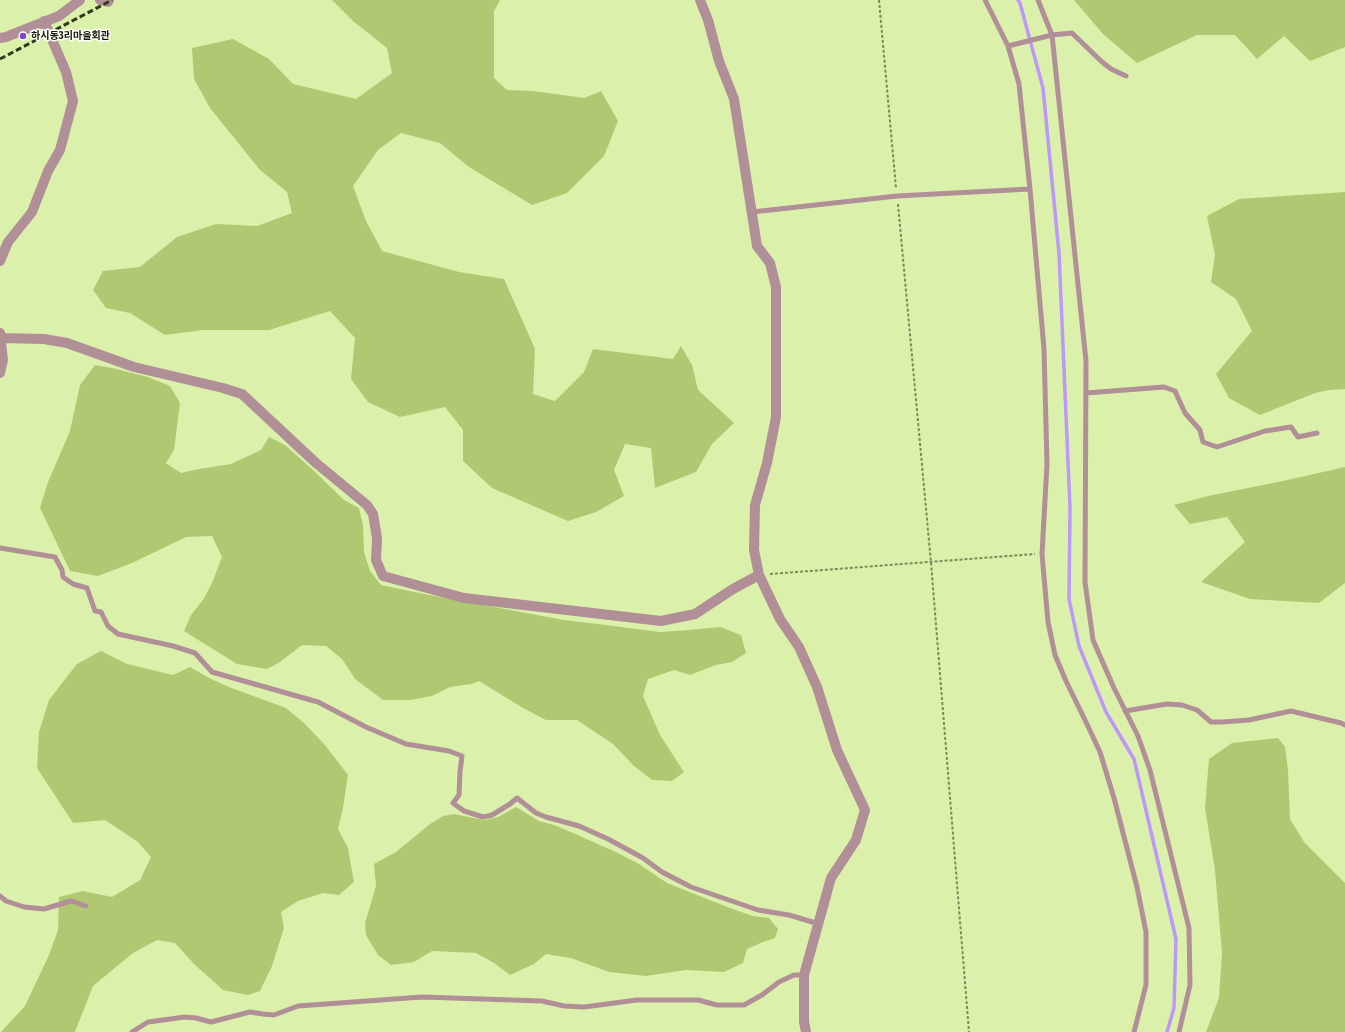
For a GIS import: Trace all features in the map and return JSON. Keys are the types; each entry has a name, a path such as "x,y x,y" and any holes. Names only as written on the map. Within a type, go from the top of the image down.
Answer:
{"street":[{"path":"0,38 59,16 80,0"},
{"path":"100,0 108,2 109,0"},
{"path":"700,0 708,20 719,61 734,99 757,246 770,263 776,287 776,417 755,505 754,550 759,575 780,619 798,647 817,687 837,750 865,810 856,840 831,878 804,975 804,1022 806,1032"},
{"path":"0,261 8,242 32,212 48,171 60,150 73,101 66,72 44,21"},
{"path":"0,373 3,360 1,336 44,339 67,343 134,367 223,388 242,394 316,463 367,505 373,514 377,538 376,560 383,576 464,598 661,621 695,614 733,589 759,575"}],"lane":[{"path":"986,0 1008,46 1019,84 1030,189 1044,349 1047,464 1042,554 1048,622 1055,655 1100,752 1114,798 1137,887 1146,932 1146,985 1134,1032"},
{"path":"1038,0 1052,35 1086,361 1085,582 1093,640 1114,688 1138,736 1150,770 1189,928 1190,985 1179,1032"},
{"path":"1008,46 1052,35 1072,33 1100,61 1126,76"},
{"path":"752,212 897,196 1030,189"},
{"path":"1086,393 1164,387 1175,391 1184,414 1200,430 1203,442 1217,447 1265,430 1291,427 1298,437 1317,432"},
{"path":"0,548 55,557 62,570 63,577 73,584 87,588 95,611 101,612 108,626 118,634 173,646 195,654 212,672 318,702 366,727 406,744 450,751 462,756 459,795 453,803 464,811 483,817 488,816 510,804 517,798 536,813 579,826 608,839 643,858 662,872 691,887 758,910 789,915 819,924"},
{"path":"1125,711 1166,704 1182,705 1197,710 1211,722 1249,720 1291,711 1340,722 1345,725"},
{"path":"0,896 6,901 24,907 44,909 71,901 86,906"},
{"path":"132,1032 148,1022 185,1017 211,1022 250,1012 274,1015 298,1006 422,997 542,1001 564,1006 584,1007 637,1000 698,1000 717,1005 744,1005 794,974 804,975"}],"path":[{"path":"879,0 931,563 969,1032"},
{"path":"759,575 1042,554"}],"green space":[{"path":"332,0 500,0 494,11 494,78 507,90 533,91 584,98 601,91 618,121 604,156 567,193 532,205 469,167 440,143 401,133 378,150 353,186 366,221 382,251 459,272 504,279 535,349 533,394 555,401 584,372 593,349 673,359 681,346 692,365 698,390 734,423 712,444 696,472 655,488 651,448 625,444 614,470 624,496 596,512 568,521 492,488 463,461 463,430 445,407 400,417 368,402 351,379 355,338 330,311 269,330 203,330 165,335 130,313 106,308 93,290 103,271 140,267 177,237 216,224 257,226 292,213 287,192 260,170 210,108 194,79 192,48 233,39 269,59 293,84 356,99 392,73 387,48 353,21"},
{"path":"1074,0 1345,0 1345,47 1310,61 1284,36 1257,59 1235,35 1197,35 1137,63 1103,34"},
{"path":"1345,192 1345,389 1315,393 1260,415 1229,398 1216,374 1252,331 1236,299 1211,282 1215,255 1207,216 1239,199"},
{"path":"95,365 148,377 170,386 180,403 174,450 166,463 181,473 231,464 261,450 269,437 285,445 344,500 359,508 363,525 364,552 370,571 381,585 564,620 660,632 720,627 741,635 746,653 732,662 716,665 690,675 674,670 648,679 643,696 660,735 684,772 672,781 652,780 634,766 613,744 577,720 546,720 479,681 471,684 450,687 432,696 410,700 383,700 355,679 342,659 326,646 302,645 280,662 267,669 237,664 184,631 191,615 203,600 212,583 222,557 212,536 186,537 132,563 98,576 70,571 40,508 48,482 70,431 80,385"},
{"path":"1345,467 1345,583 1319,603 1250,599 1201,582 1245,542 1227,517 1190,524 1174,505 1208,496"},
{"path":"101,651 127,664 173,675 190,667 229,687 286,708 305,724 325,745 348,775 338,829 348,848 354,882 339,895 323,893 298,901 281,912 284,928 272,966 260,991 248,995 223,990 194,964 175,943 157,940 133,953 93,986 75,1032 1,1032 25,1006 49,955 58,930 59,897 83,891 112,897 140,880 151,857 138,842 105,820 73,823 37,768 39,732 49,700 77,664"},
{"path":"1278,738 1285,747 1288,770 1290,819 1304,842 1345,883 1345,1032 1206,1032 1219,998 1222,953 1215,870 1205,808 1209,759 1232,743"},
{"path":"516,807 539,821 557,826 616,852 639,864 667,883 753,916 769,918 778,929 775,938 747,949 743,963 724,972 686,970 646,976 609,972 571,958 546,954 534,964 510,975 494,963 476,953 432,951 414,962 391,965 378,955 366,935 365,923 376,886 374,864 396,852 430,824 443,816 454,814 484,820 498,817"}],"waterway":[{"path":"1018,0 1043,88 1059,253 1070,508 1069,599 1079,646 1106,712 1134,759 1176,939 1174,1008 1167,1032"}],"railway":[{"path":"0,59 112,0"}],"place":[{"name":"하시동3리마을회관","path":"23,36"}]}
